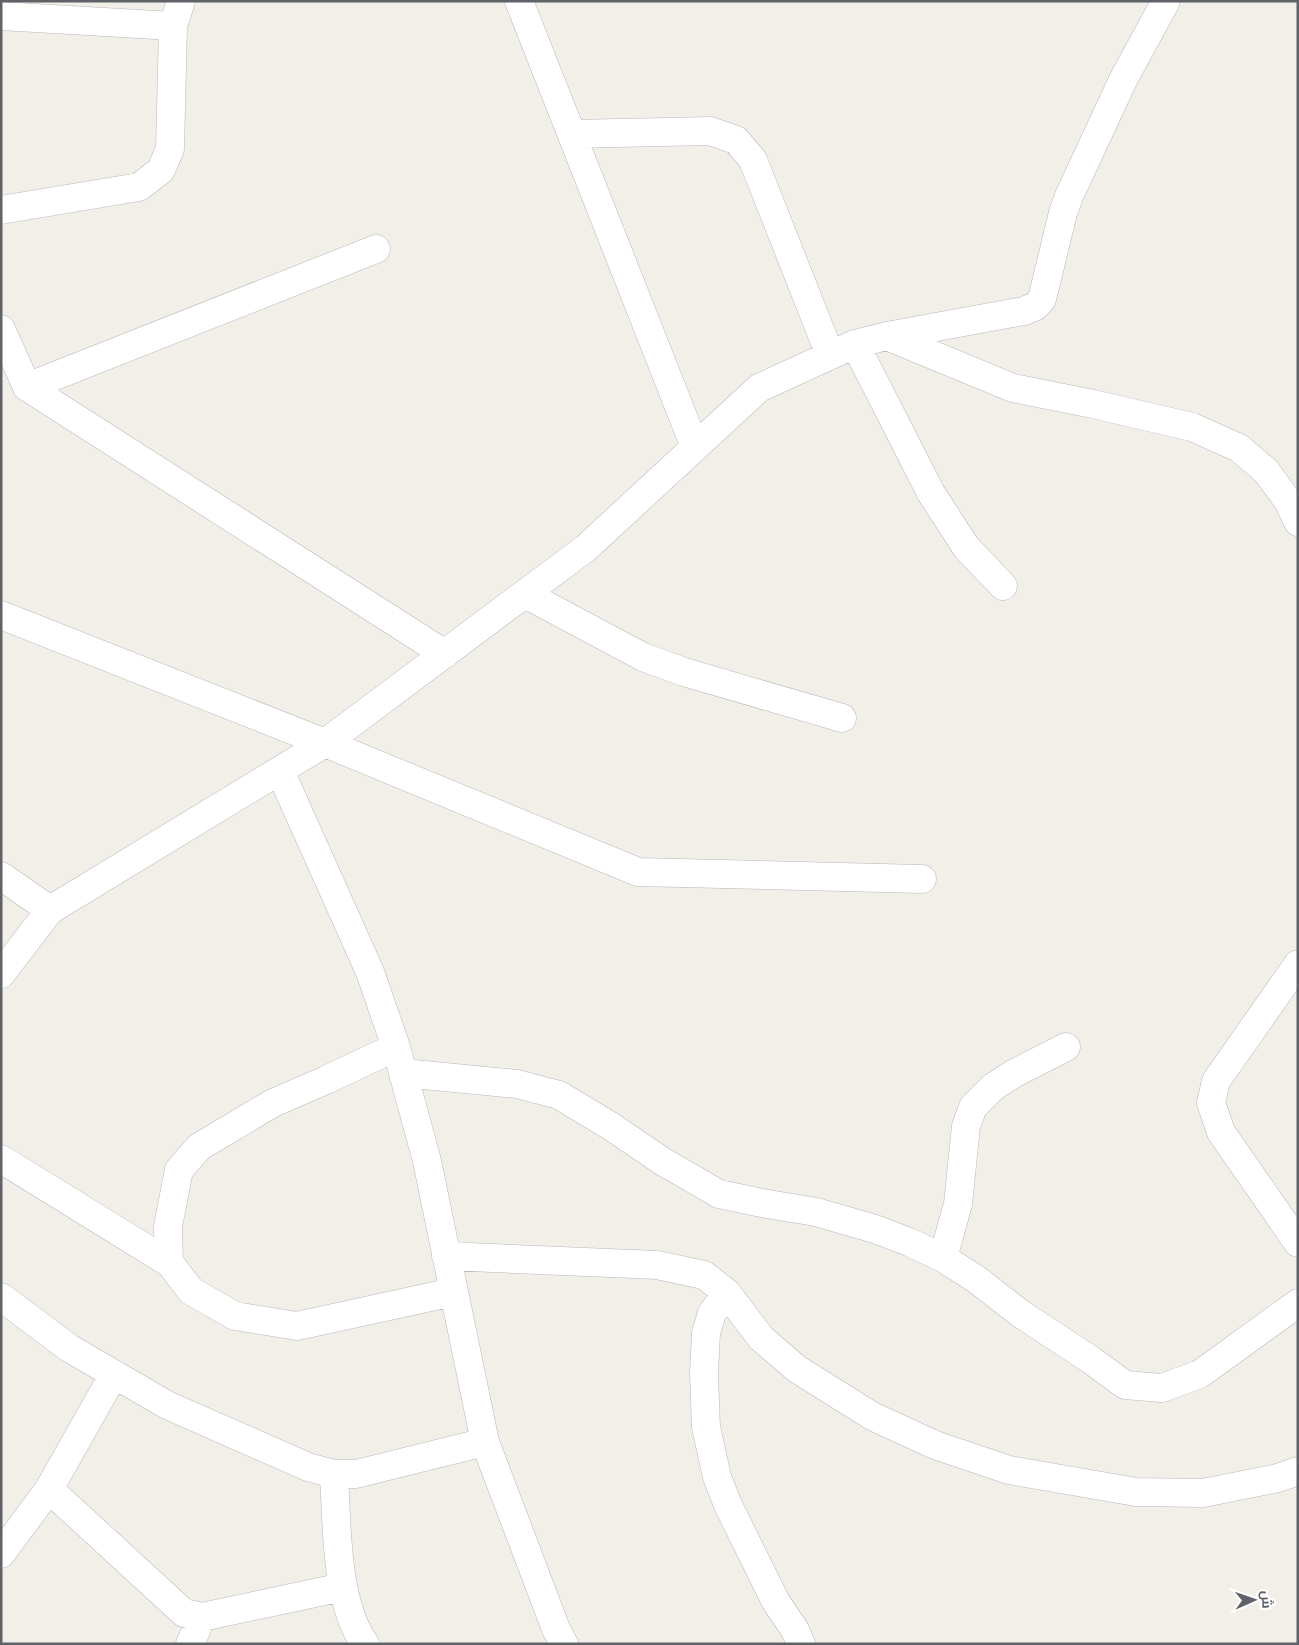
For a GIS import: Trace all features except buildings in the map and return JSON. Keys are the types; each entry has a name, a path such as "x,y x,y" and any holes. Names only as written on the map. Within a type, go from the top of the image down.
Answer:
{"street":[{"path":"519,1 696,447"},
{"path":"1,974 50,910 325,744 586,548 759,388 855,344 887,336 1024,311 1036,306 1042,299 1069,196 1124,78 1166,1"},
{"path":"1,16 177,13 170,149 161,170 139,187 1,210"},
{"path":"572,134 710,131 736,140 753,160 830,355"},
{"path":"27,387 376,249"},
{"path":"1,329 27,387 445,654"},
{"path":"887,336 1013,388 1192,427 1239,448 1266,471 1288,501 1298,522"},
{"path":"855,344 931,493 966,546 1003,586"},
{"path":"525,594 643,657 684,672 842,718"},
{"path":"1,615 325,744 638,872 922,880"},
{"path":"280,771 370,972 396,1047 427,1161 485,1442 553,1620 564,1644"},
{"path":"1,876 50,910"},
{"path":"1298,964 1246,1041 1216,1081 1211,1103 1221,1132 1298,1243"},
{"path":"171,1264 168,1226 179,1170 199,1147 273,1103 396,1047"},
{"path":"943,1258 958,1204 966,1126 974,1107 993,1087 1013,1074 1066,1047"},
{"path":"403,1073 517,1084 559,1095 662,1161 719,1194 816,1212 841,1219 875,1229 943,1258 976,1279 1020,1314 1125,1384 1162,1388 1200,1374 1298,1303"},
{"path":"1,1159 171,1264 191,1291 235,1316 297,1326 453,1292"},
{"path":"446,1256 657,1265 704,1275 727,1293 761,1338 797,1369 872,1416 935,1445 1009,1470 1136,1492 1203,1493 1278,1478 1298,1471"},
{"path":"727,1293 712,1313 706,1334 704,1374 706,1427 715,1468 728,1505 776,1602 795,1630 801,1644"},
{"path":"1,1297 69,1348 167,1405 308,1467 334,1474 356,1474 485,1442"},
{"path":"1,1554 49,1489 114,1374"},
{"path":"334,1474 340,1569 343,1587 346,1600 365,1644"},
{"path":"49,1489 184,1613 202,1617 343,1587"},
{"path":"190,1644 202,1617"}]}
